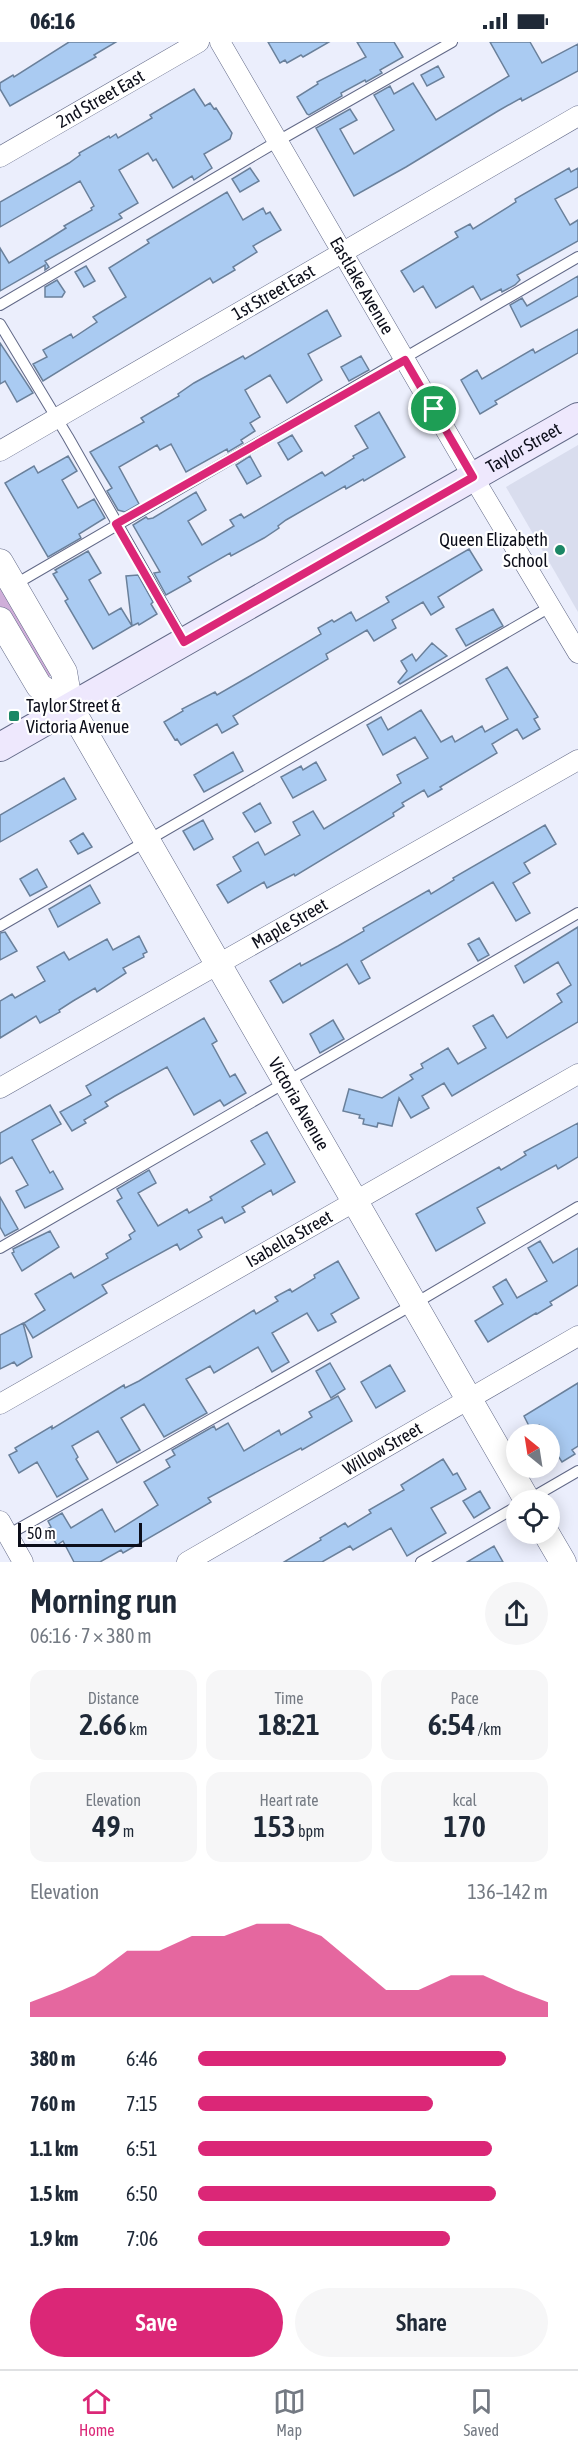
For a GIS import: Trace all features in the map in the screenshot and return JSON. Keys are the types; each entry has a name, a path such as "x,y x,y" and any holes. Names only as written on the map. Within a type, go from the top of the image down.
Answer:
{"main road":[{"name":"Taylor Street","path":"0,747 578,417"}],"street":[{"name":"2nd Street East","path":"0,157 199,42"},
{"name":"Eastlake Avenue","path":"220,42 578,654"},
{"name":"1st Street East","path":"0,451 578,116"},
{"name":"Victoria Avenue","path":"0,561 64,672 70,707 522,1490"},
{"name":"Victoria Avenue","path":"0,620 39,686 70,707"},
{"name":"Maple Street","path":"0,1088 578,760"},
{"name":"Isabella Street","path":"0,1404 578,1074"},
{"name":"Willow Street","path":"187,1562 578,1336"},
{"path":"3,1532 24,1562"},
{"path":"552,1544 563,1562"}],"lane":[{"path":"0,305 278,141 452,42"},
{"path":"14,585 116,524 405,360 578,257"},
{"path":"0,324 184,642"},
{"path":"0,926 550,607"},
{"path":"0,1248 578,913"},
{"path":"3,1532 414,1304 578,1207"},
{"path":"545,1490 578,1471"},
{"path":"421,1562 506,1513"}],"shaded area":[{"name":"Queen Elizabeth School","path":"578,445 578,612 506,487"},
{"path":"0,579 53,674 44,680 0,606"}],"building":[{"path":"69,42 116,42 94,55 96,57 10,106 0,89 0,83 13,75 14,77"},
{"path":"268,42 329,42 303,57 301,55 287,63 285,60 280,63"},
{"path":"357,42 394,42 403,57 380,70 382,73 341,93 342,96 309,115 307,114 297,97 318,84 317,82 366,57"},
{"path":"490,42 530,42 542,63 578,44 578,71 522,101 521,98 354,196 316,128 350,109 357,120 340,129 354,154 394,130 374,95 390,86 394,94 413,83 436,120 509,76"},
{"path":"438,66 444,77 427,86 421,75"},
{"path":"194,89 205,106 210,103 214,109 216,108 232,133 230,139 204,154 212,168 194,180 192,176 173,188 156,159 153,161 148,153 119,170 138,203 119,214 122,218 45,261 49,267 45,270 45,265 0,291 0,248 9,263 66,228 64,226 92,210 94,206 80,181 0,227 0,202 69,163 80,155 79,153 109,136 110,138 116,134 118,138 152,118 150,115"},
{"path":"250,168 259,181 240,192 232,179"},
{"path":"569,168 571,172 578,168 578,187 555,199 570,225 578,220 578,241 517,275 520,280 515,285 502,292 501,289 481,300 473,286 436,308 423,286 414,292 401,271 458,237 455,232 470,224 473,229 516,202 515,199"},
{"path":"227,192 243,220 263,208 266,214 270,212 281,230 253,246 257,252 233,267 235,270 213,283 210,278 43,381 33,364 47,357 43,350 71,334 73,338 97,322 93,317 126,297 109,268 149,243 147,240"},
{"path":"86,266 95,281 84,287 75,272"},
{"path":"578,276 578,296 521,327 510,305 522,298 527,306"},
{"path":"57,280 65,292 62,297 45,297 45,287"},
{"path":"327,310 341,336 308,354 322,380 287,403 270,375 245,390 260,417 250,423 255,431 241,440 243,443 228,452 227,449 186,472 171,444 160,450 157,445 119,467 139,504 125,512 118,510 107,491 112,488 90,452 144,422 141,418 179,396 178,394 194,383 243,356 245,359"},
{"path":"578,329 578,353 495,401 497,404 480,414 461,380 477,370 482,379 533,349 535,353"},
{"path":"0,343 33,393 17,402 5,381 0,384"},
{"path":"361,356 369,370 349,381 341,367"},
{"path":"379,412 405,457 364,481 363,479 346,489 345,486 286,520 264,538 231,556 230,553 188,577 191,581 166,595 154,573 160,572 133,525 146,517 153,518 196,492 206,510 188,521 202,545 234,526 230,520 241,514 244,518 322,472 325,476 368,448 355,426"},
{"path":"292,435 302,451 288,460 278,443"},
{"path":"68,456 77,471 62,480 78,508 94,499 105,518 79,534 81,538 48,557 5,483 34,466 38,473"},
{"path":"250,456 261,476 247,484 236,465"},
{"path":"469,549 482,570 438,597 444,607 431,615 423,602 392,620 396,628 374,641 367,630 326,654 328,659 233,716 238,724 222,733 217,724 181,745 177,739 175,740 164,722 183,711 182,709 215,692 217,695 321,634 318,628 332,620 334,622 351,612 356,621 389,602 386,597"},
{"path":"88,551 101,573 89,580 109,615 121,608 132,626 93,649 65,601 68,599 53,574 57,572 55,570"},
{"path":"138,575 157,614 139,625 138,623 132,626 126,576"},
{"path":"493,609 503,626 466,646 456,629"},
{"path":"432,643 447,656 400,684 398,682 407,671 401,661 412,654 416,661"},
{"path":"507,667 538,717 534,719 540,729 523,739 517,729 492,744 497,753 440,787 442,789 428,797 424,790 402,803 404,806 393,813 394,816 295,876 294,874 267,888 264,882 228,903 217,885 241,871 233,857 258,842 265,855 300,835 293,822 313,811 324,829 401,783 397,775 428,758 415,737 383,755 367,725 381,717 388,730 421,710 441,742 452,736 455,742 482,726 485,732 508,719 486,679"},
{"path":"233,752 243,771 204,792 194,775"},
{"path":"316,762 326,780 293,798 281,777 301,766 303,770"},
{"path":"64,778 76,799 0,842 0,815"},
{"path":"260,803 271,823 255,832 243,813"},
{"path":"203,820 213,839 194,850 183,831"},
{"path":"545,825 556,844 524,863 530,873 513,883 530,913 516,921 493,882 361,961 370,978 359,984 347,964 283,1003 270,981 300,963 301,966 338,946 364,931 363,928 429,890 431,894 454,880 453,878"},
{"path":"83,833 92,847 78,854 70,841"},
{"path":"37,869 47,887 30,896 20,879"},
{"path":"90,885 100,903 58,927 49,909"},
{"path":"578,927 578,1022 452,1096 444,1083 422,1096 429,1108 411,1118 399,1098 392,1126 378,1123 377,1127 363,1124 364,1119 359,1118 360,1115 343,1111 349,1089 382,1098 413,1079 410,1075 423,1068 421,1064 448,1048 458,1064 486,1048 473,1026 493,1015 507,1038 562,1002 557,994 571,985 558,962 524,983 515,966"},
{"path":"5,932 17,951 0,960 0,933"},
{"path":"139,936 147,952 143,954 144,957 123,968 126,973 97,992 95,988 40,1023 36,1016 0,1038 0,1001 12,994 15,998 45,981 37,967 64,952 69,960 107,939 113,950"},
{"path":"479,938 489,955 478,961 468,944"},
{"path":"204,1018 217,1041 212,1044 230,1077 235,1074 246,1093 224,1106 220,1100 194,1115 167,1067 105,1102 108,1106 84,1120 86,1123 72,1131 60,1112 91,1095 86,1086"},
{"path":"333,1020 344,1039 320,1053 310,1034"},
{"path":"50,1105 61,1124 32,1140 50,1173 53,1171 63,1189 25,1208 16,1191 28,1185 12,1157 0,1164 0,1133"},
{"path":"578,1123 578,1157 558,1169 556,1165 477,1208 485,1223 436,1251 416,1214 499,1167 501,1170 526,1155 524,1152"},
{"path":"267,1132 295,1182 273,1195 271,1190 242,1207 245,1212 225,1223 222,1217 198,1230 202,1237 180,1250 177,1244 102,1285 107,1293 33,1338 24,1323 45,1310 35,1294 71,1273 74,1278 108,1258 106,1254 131,1239 129,1235 135,1231 117,1201 122,1198 117,1189 149,1170 156,1183 138,1193 158,1226 187,1209 189,1213 212,1200 210,1197 265,1164 251,1141"},
{"path":"0,1197 18,1229 5,1236 0,1227"},
{"path":"50,1231 59,1247 22,1271 12,1253 13,1249"},
{"path":"540,1241 553,1263 578,1248 578,1285 550,1302 552,1305 488,1342 475,1321 503,1304 493,1287 506,1279 517,1298 547,1281 528,1248"},
{"path":"338,1261 359,1298 331,1314 336,1322 318,1331 307,1313 272,1333 289,1362 272,1372 258,1347 214,1373 210,1366 186,1379 207,1413 164,1437 144,1404 121,1418 140,1450 117,1463 98,1431 72,1446 78,1457 76,1459 88,1479 57,1497 37,1462 19,1473 9,1455 17,1451 15,1448 52,1426 52,1429 124,1385 125,1388 139,1381 254,1310 256,1314 278,1301 275,1297 290,1289 292,1292 315,1278 314,1275"},
{"path":"23,1323 32,1357 17,1366 14,1362 0,1369 0,1335"},
{"path":"330,1363 345,1389 331,1398 316,1371"},
{"path":"390,1365 405,1391 376,1408 361,1382"},
{"path":"578,1383 578,1446 572,1450 575,1454 562,1462 560,1459 560,1424 528,1424 524,1416"},
{"path":"338,1396 352,1421 302,1450 301,1448 208,1498 211,1502 123,1553 121,1550 100,1562 74,1562 63,1541 57,1545 47,1529 51,1527 48,1521 62,1513 71,1528 102,1509 115,1532 158,1505 144,1482 170,1467 166,1460 175,1455 172,1450 214,1426 216,1430 228,1423 244,1451 279,1430 281,1435 312,1417 309,1412"},
{"path":"443,1459 453,1475 457,1473 466,1489 431,1508 446,1533 407,1556 391,1528 353,1550 350,1546 322,1562 284,1562 345,1523 348,1527 371,1513 369,1510 404,1490 401,1485"},
{"path":"480,1491 490,1508 474,1518 463,1501"},
{"path":"494,1546 503,1562 467,1562"}],"place":[{"name":"Queen Elizabeth School","path":"560,550"},
{"name":"Taylor Street & Victoria Avenue","path":"14,716"}],"route":[{"path":"405,360 434,409 473,477 184,642 116,524 405,360"}]}
